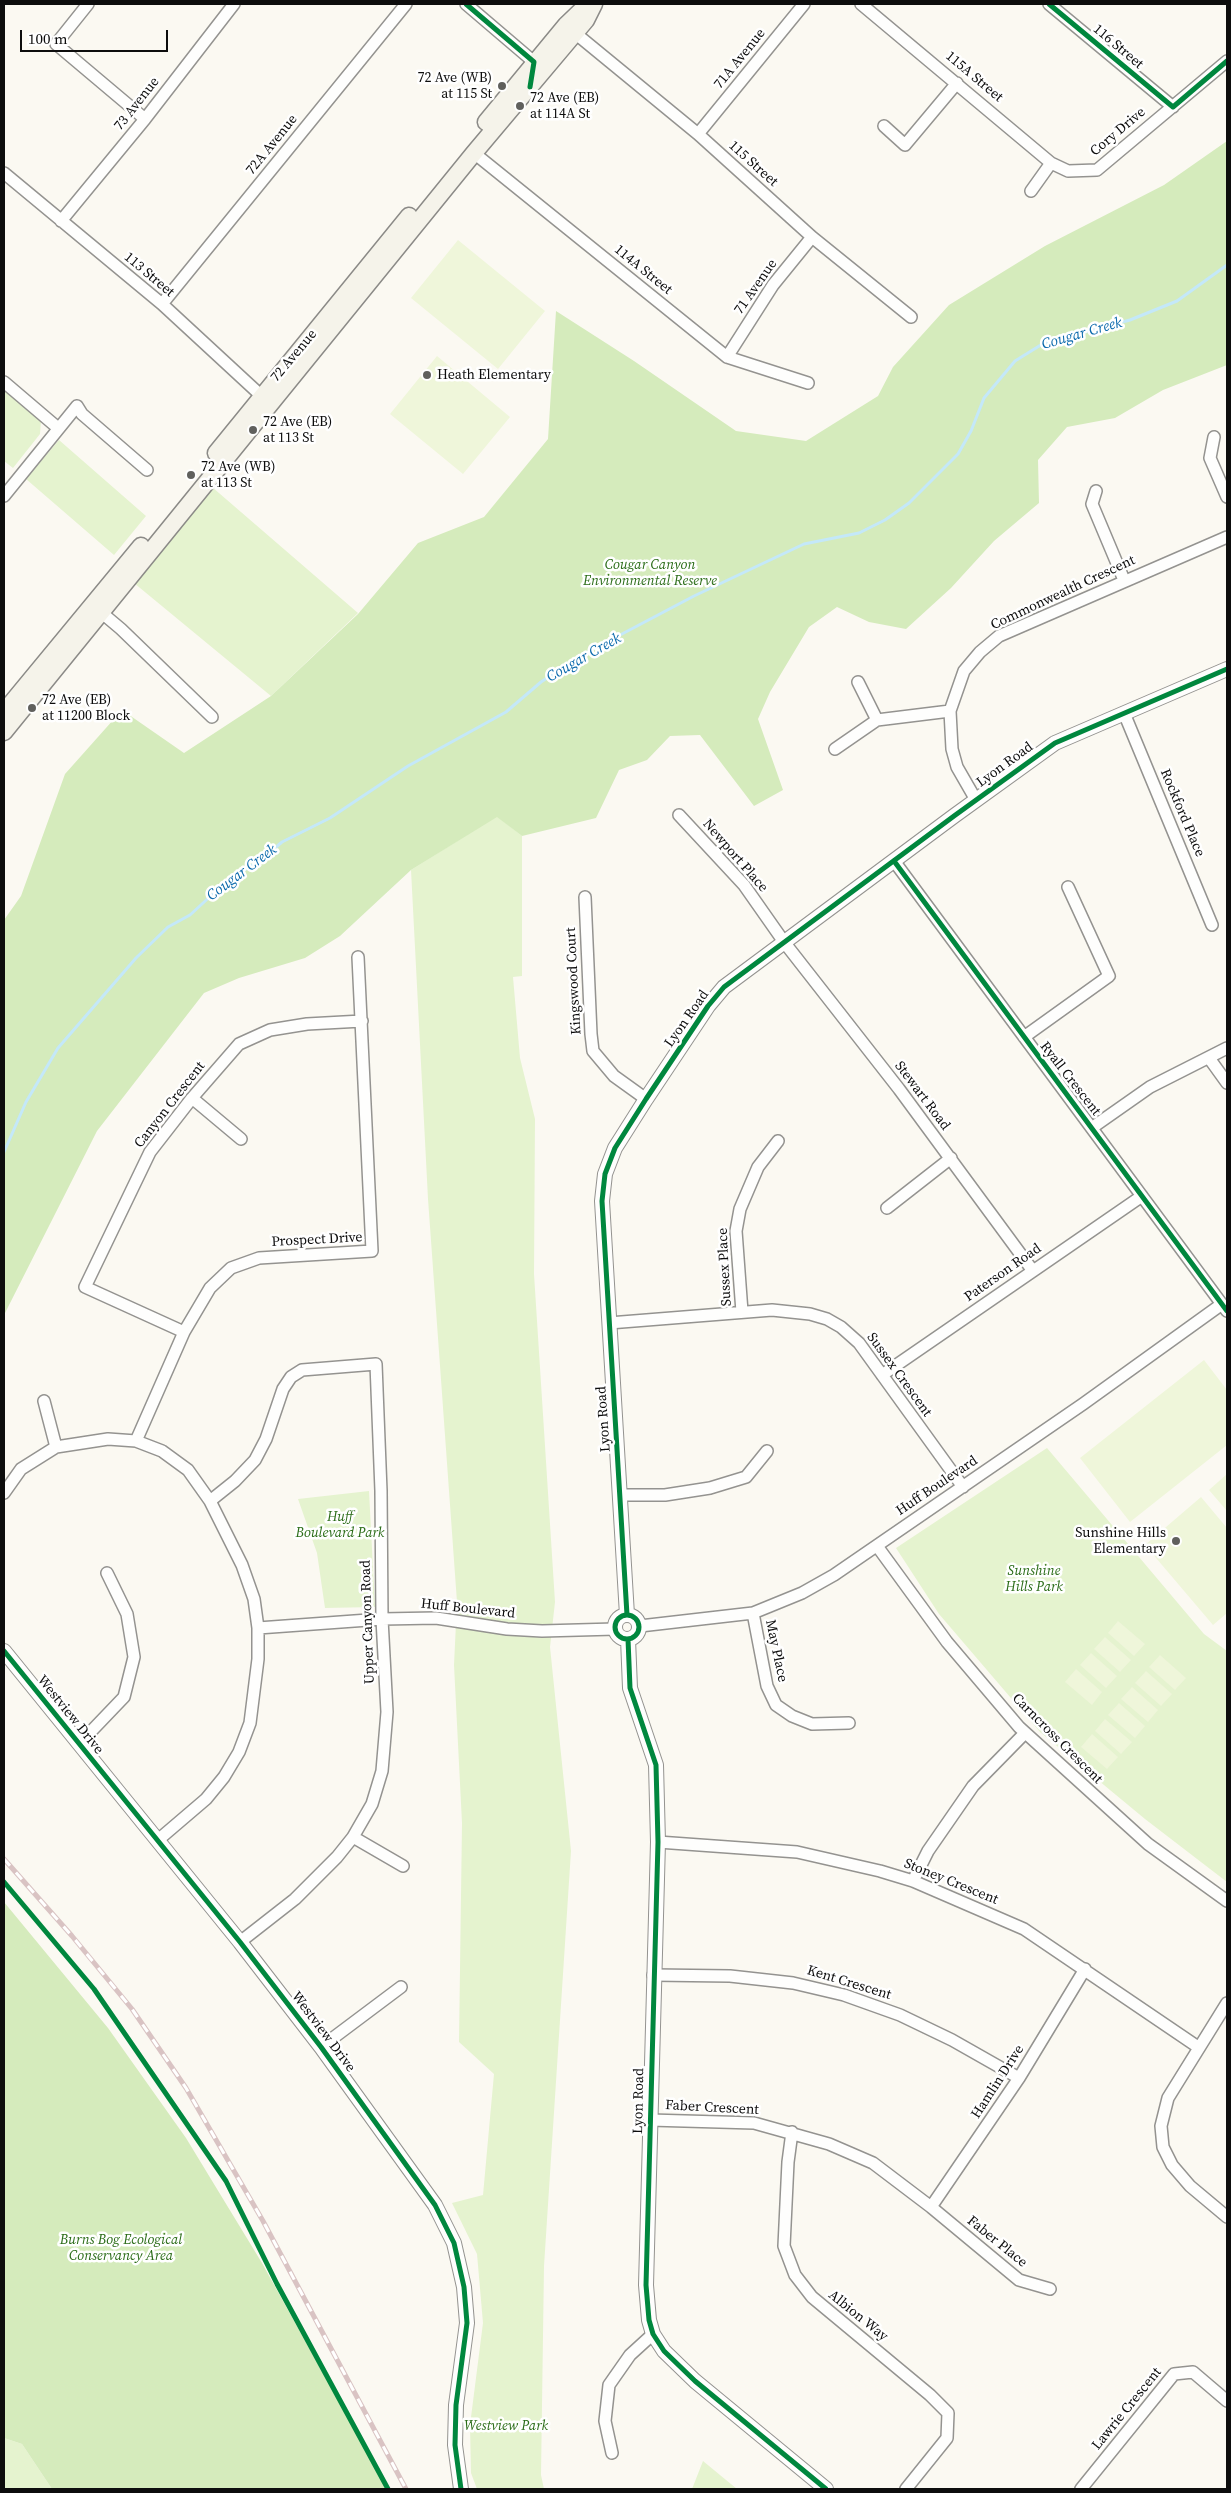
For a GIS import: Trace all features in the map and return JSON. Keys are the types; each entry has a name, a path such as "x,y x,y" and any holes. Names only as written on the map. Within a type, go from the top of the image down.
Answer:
{"main road":[{"name":"72 Avenue","path":"4,732 102,613 265,400 534,62 566,25 588,4"},
{"name":"72 Avenue","path":"4,712 198,476 265,400 586,20 594,4"}],"street":[{"path":"88,4 56,44 145,119"},
{"name":"73 Avenue","path":"62,221 145,119 234,4"},
{"name":"72A Avenue","path":"162,304 406,4"},
{"path":"466,4 534,62 530,87"},
{"name":"71A Avenue","path":"698,134 804,4"},
{"name":"115A Street","path":"861,4 1051,163 1068,172"},
{"name":"116 Street","path":"1049,4 1173,107"},
{"name":"115 Street","path":"575,33 698,134 812,237 911,317"},
{"name":"Cory Drive","path":"1068,172 1096,170 1227,61"},
{"path":"884,126 905,145 957,83"},
{"name":"114A Street","path":"474,153 727,357 808,383"},
{"path":"1031,191 1051,163"},
{"name":"113 Street","path":"4,173 162,304 265,400"},
{"name":"71 Avenue","path":"727,357 773,285 812,237"},
{"path":"4,382 58,428"},
{"path":"4,496 76,406 82,414 146,470"},
{"path":"1214,437 1210,458 1227,497"},
{"path":"1096,491 1092,504 1124,580"},
{"name":"Commonwealth Crescent","path":"976,800 957,767 952,749 950,711 964,671 980,652 999,636 1124,580 1227,537"},
{"path":"102,613 212,717"},
{"name":"Lyon Road","path":"627,1615 602,1201 605,1174 615,1148 646,1099 708,1006 724,986 1055,743 1227,669"},
{"path":"858,682 877,720"},
{"path":"835,748 877,720 950,711"},
{"name":"Rockford Place","path":"1124,714 1212,925"},
{"name":"Newport Place","path":"680,815 744,885 784,942"},
{"name":"Ryall Crescent","path":"894,861 1093,1127 1225,1308"},
{"path":"1024,1037 1109,976 1068,887"},
{"name":"Kingswood Court","path":"585,897 590,1034 593,1051 614,1076 646,1099"},
{"name":"Stewart Road","path":"784,942 951,1158 1033,1271"},
{"name":"Prospect Drive","path":"136,1441 184,1332 210,1288 231,1268 259,1258 372,1251 358,957"},
{"name":"Canyon Crescent","path":"184,1332 84,1287 150,1152 192,1098 243,1042 270,1030 362,1020"},
{"path":"1093,1127 1150,1087 1227,1048"},
{"path":"1209,1058 1227,1083"},
{"path":"192,1098 241,1139"},
{"name":"Sussex Place","path":"742,1312 736,1231 740,1209 758,1167 778,1140"},
{"path":"887,1208 951,1158"},
{"name":"Paterson Road","path":"882,1375 1142,1196"},
{"name":"Huff Boulevard","path":"640,1626 753,1613 802,1593 877,1546 1225,1308"},
{"name":"Sussex Crescent","path":"609,1322 772,1310 810,1314 827,1319 841,1327 859,1343 963,1487"},
{"name":"Upper Canyon Road","path":"210,1501 235,1481 254,1460 266,1439 283,1389 291,1377 302,1370 376,1364 381,1490 382,1619 387,1712 382,1771 372,1804 337,1857 295,1900 240,1942"},
{"path":"44,1401 56,1447"},
{"path":"4,1493 21,1469 56,1447 108,1438 136,1441 162,1451 176,1459 188,1470 210,1501 242,1565 254,1599 258,1628 258,1659 250,1723 239,1752 224,1778 206,1799 158,1840"},
{"path":"620,1495 665,1495 746,1477 767,1451"},
{"name":"Carncross Crescent","path":"877,1546 947,1642 1025,1733 1148,1844 1227,1901"},
{"path":"79,1744 124,1697 134,1657 127,1614 107,1573"},
{"name":"May Place","path":"753,1613 767,1686 776,1704 792,1716 812,1724 849,1724"},
{"path":"627,1615 636,1618 640,1626 638,1633 628,1639 620,1637 615,1628 618,1618 627,1615"},
{"name":"Huff Boulevard","path":"258,1628 382,1619 436,1618 506,1629 542,1631 615,1628"},
{"name":"Lyon Road","path":"628,1639 630,1688 656,1765 658,1842 646,2286 653,2334 664,2351 695,2381 826,2489"},
{"name":"Westview Drive","path":"4,1651 240,1942 321,2047 430,2197 454,2243 464,2287 467,2323 456,2405 455,2445 461,2489"},
{"path":"913,1881 928,1851 973,1786 1025,1733"},
{"path":"352,1837 403,1866"},
{"name":"Stoney Crescent","path":"658,1842 797,1852 880,1871 913,1881 1024,1929 1198,2047"},
{"name":"Hamlin Drive","path":"931,2207 1020,2078 1084,1970"},
{"name":"Kent Crescent","path":"653,1975 730,1976 793,1982 844,1995 900,2015 952,2040 1020,2078"},
{"path":"321,2047 401,1986"},
{"path":"1227,2003 1168,2098 1161,2126 1163,2147 1172,2165 1190,2186 1227,2217"},
{"name":"Faber Crescent","path":"650,2120 754,2123 792,2132 829,2144 873,2163 931,2207"},
{"name":"Albion Way","path":"792,2132 788,2162 784,2246 795,2275 812,2297 930,2395 948,2413 947,2438 906,2489"},
{"name":"Faber Place","path":"931,2207 1020,2280 1050,2289"},
{"path":"612,2453 605,2421 608,2385 630,2355 653,2334"},
{"name":"Lawrie Crescent","path":"1081,2489 1174,2374 1193,2372 1227,2401"}],"green space":[{"name":"Cougar Canyon Environmental Reserve","path":"1227,141 1227,365 1163,390 1115,418 1067,427 1038,460 1039,503 994,541 951,588 906,629 869,622 837,607 809,627 770,692 758,719 783,790 754,806 700,735 670,736 647,760 619,770 596,818 522,836 497,817 411,870 340,936 305,958 239,978 204,993 97,1131 4,1315 4,920 21,896 65,774 122,710 184,753 271,696 358,614 418,543 484,517 548,439 556,311 634,361 736,431 806,441 878,396 893,367 949,305 1045,246 1164,185"},
{"path":"458,240 545,311 498,369 411,298"},
{"path":"437,356 510,417 463,474 390,414"},
{"path":"4,389 41,421 40,434 13,468 4,461"},
{"path":"59,440 146,516 114,555 26,479"},
{"path":"212,487 358,613 271,696 134,583"},
{"name":"Westview Park","path":"497,816 522,836 522,976 513,977 520,1058 535,1119 534,1274 555,1602 550,1647 571,1851 544,2266 541,2475 544,2489 477,2489 471,2473 470,2425 483,2323 477,2254 452,2203 483,2195 494,2074 459,2042 462,1823 454,1665 457,1602 428,1199 411,870"},
{"path":"1204,1360 1227,1390 1227,1445 1130,1522 1080,1458"},
{"name":"Sunshine Hills Park","path":"1047,1448 1204,1634 1227,1651 1227,1882 1145,1819 1040,1732 939,1614 896,1548"},
{"path":"1227,1474 1227,1511 1209,1490"},
{"name":"Huff Boulevard Park","path":"369,1491 375,1607 325,1608 317,1553 298,1499"},
{"path":"1201,1497 1227,1528 1227,1613 1213,1625 1145,1545"},
{"path":"1118,1621 1145,1644 1134,1656 1108,1633"},
{"path":"1105,1637 1131,1660 1120,1672 1094,1649"},
{"path":"1091,1653 1117,1676 1106,1688 1080,1665"},
{"path":"1160,1655 1186,1678 1175,1690 1149,1667"},
{"path":"1076,1669 1102,1692 1092,1705 1065,1682"},
{"path":"1146,1671 1172,1694 1161,1706 1135,1683"},
{"path":"1132,1687 1158,1710 1148,1722 1121,1699"},
{"path":"1119,1703 1145,1726 1135,1738 1108,1715"},
{"path":"1105,1719 1132,1742 1121,1754 1095,1731"},
{"path":"1092,1734 1118,1757 1107,1769 1081,1747"},
{"name":"Burns Bog Ecological Conservancy Area","path":"4,1902 108,2028 186,2138 262,2263 387,2489 52,2489 22,2444 4,2438"},
{"path":"4,2438 22,2444 52,2489 4,2489"},
{"path":"703,2461 737,2489 692,2489"}],"waterway":[{"name":"Cougar Creek","path":"4,1152 26,1102 58,1048 136,958 168,927 190,915 227,881 262,859 282,842 330,818 408,766 506,712 541,682 584,654 694,596 804,544 859,533 885,520 909,503 958,454 971,431 984,398 1015,361 1044,343 1130,320 1177,301 1227,265"}],"railway":[{"path":"4,1859 72,1936 132,2009 186,2088 263,2221 406,2489"}],"cycle path":[{"path":"466,4 534,62 530,87"},
{"path":"1049,4 1173,107 1227,61"},
{"path":"627,1615 602,1201 605,1174 615,1148 646,1099 708,1006 724,987 954,816 1055,743 1227,669"},
{"path":"894,861 1227,1311"},
{"path":"627,1615 636,1618 639,1627 636,1636 627,1639 618,1636 615,1627 618,1618 627,1615"},
{"path":"628,1639 630,1688 656,1765 658,1842 646,2285 649,2320 653,2334 664,2351 695,2381 826,2489"},
{"path":"4,1651 240,1942 321,2047 435,2205 454,2243 464,2287 467,2323 456,2405 455,2445 461,2489"},
{"path":"4,1882 94,1989 226,2181 277,2284 388,2489"}],"place":[{"name":"72 Ave (WB) at 115 St","path":"502,86"},
{"name":"72 Ave (EB) at 114A St","path":"520,106"},
{"name":"Heath Elementary","path":"427,375"},
{"name":"72 Ave (EB) at 113 St","path":"253,430"},
{"name":"72 Ave (WB) at 113 St","path":"191,475"},
{"name":"72 Ave (EB) at 11200 Block","path":"32,708"},
{"name":"Sunshine Hills Elementary","path":"1176,1541"}]}
